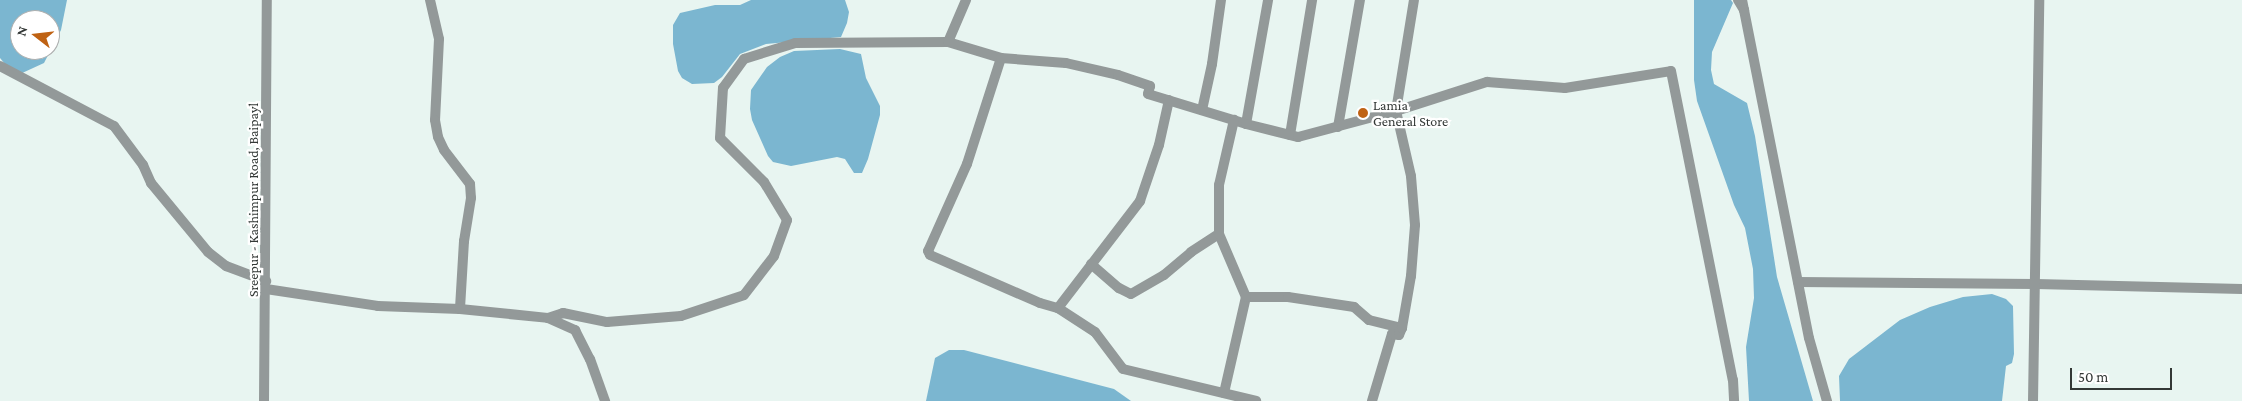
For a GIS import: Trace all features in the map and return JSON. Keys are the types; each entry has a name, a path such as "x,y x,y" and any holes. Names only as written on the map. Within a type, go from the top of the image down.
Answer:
{"street":[{"name":"Sreepur - Kashimpur Road, Baipayl","path":"264,401 267,0"},
{"path":"430,0 439,39 435,120 438,137 444,150 470,184 471,198 464,241 460,309"},
{"path":"948,42 966,0"},
{"path":"1202,110 1221,0"},
{"path":"1246,124 1268,0"},
{"path":"1290,135 1312,0"},
{"path":"1338,127 1360,0"},
{"path":"1372,401 1392,334 1398,335 1402,328 1411,276 1415,225 1411,176 1396,111 1414,0"},
{"path":"1738,0 1743,5 1809,338 1827,401"},
{"path":"2033,401 2039,0"},
{"path":"548,318 563,312 608,322 681,316 744,295 774,256 787,220 764,182 720,138 722,88 744,59 795,43 948,42 1001,58 1066,63 1118,75 1150,86 1148,94 1246,124 1298,137 1396,111 1486,82 1565,88 1671,71 1733,380 1734,401"},
{"path":"1001,58 967,164 928,251 930,255 1040,303 1058,308 1095,332 1123,369 1256,401"},
{"path":"0,66 114,126 143,165 151,183 208,252 226,266 266,285 378,306 460,309 548,318 575,330 590,359 605,401"},
{"path":"1058,308 1140,201 1159,145 1169,100"},
{"path":"1224,393 1246,297 1219,234 1219,185 1234,120"},
{"path":"1091,264 1119,288 1131,294 1164,275 1219,234"},
{"path":"1798,282 2036,284 2242,289"},
{"path":"1246,297 1288,297 1354,307 1370,320 1402,328"}],"water":[{"path":"0,0 67,0 60,32 60,10 10,10 10,60 46,60 44,63 20,74 6,65 0,58"},
{"path":"751,0 845,0 849,12 841,37 766,44 740,54 722,77 714,83 692,84 682,78 678,71 673,44 673,25 680,13 715,5 740,5"},
{"path":"1694,0 1731,0 1733,3 1712,52 1711,70 1714,84 1747,103 1755,136 1777,277 1813,401 1749,401 1746,347 1754,298 1753,269 1745,228 1734,205 1697,101 1694,80"},
{"path":"840,49 861,54 866,78 880,106 880,115 868,159 862,173 854,173 845,159 837,157 791,166 773,162 768,156 752,120 750,109 751,90 767,67 780,57 794,51"},
{"path":"1992,294 2006,299 2013,306 2014,354 2012,363 2006,366 2002,401 1840,401 1839,376 1849,359 1900,320 1930,307 1963,297"},
{"path":"949,350 964,350 1114,389 1131,401 926,401 935,358"}],"place":[{"name":"Lamia General Store","path":"1363,113"}]}
